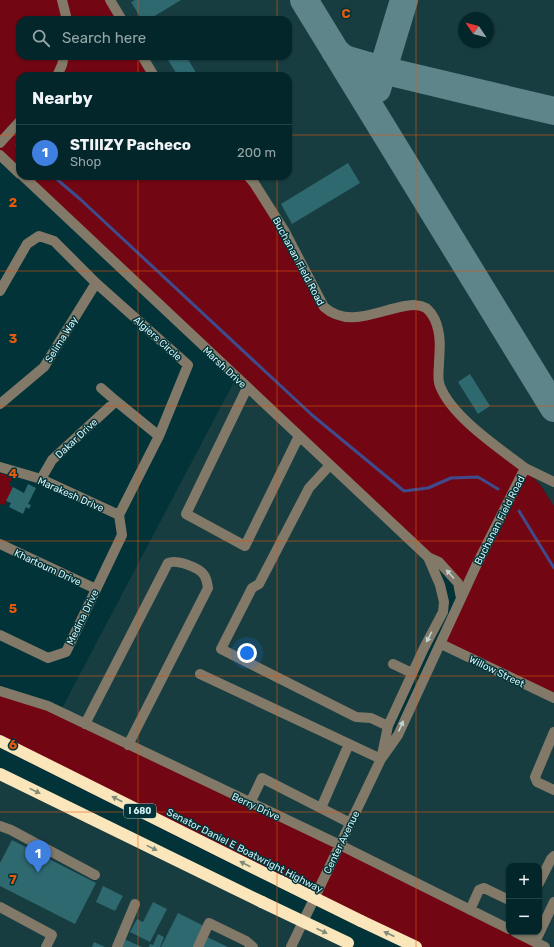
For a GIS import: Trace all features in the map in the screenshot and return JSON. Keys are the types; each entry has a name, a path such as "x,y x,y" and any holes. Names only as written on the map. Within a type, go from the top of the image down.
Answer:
{"highway":[{"name":"Senator Daniel E Boatwright Highway","path":"0,741 280,881 416,947"},
{"path":"0,774 352,945"}],"street":[{"path":"62,0 66,16"},
{"path":"114,2 120,16"},
{"path":"58,72 63,60"},
{"path":"144,60 152,72"},
{"path":"0,143 16,125"},
{"path":"0,155 16,170"},
{"name":"Marsh Drive","path":"26,180 428,557 439,562 458,583 461,598"},
{"name":"Buchanan Field Road","path":"251,180 285,232 324,307 332,314 341,317 362,316 416,305 426,308 431,313 439,330 439,384 444,395 484,438 525,468 461,598"},
{"name":"Algiers Circle","path":"0,291 27,244 39,236 54,241 96,283 188,365 159,436 119,516"},
{"name":"Selima Way","path":"0,404 44,367 96,283"},
{"path":"101,388 159,436"},
{"path":"247,388 186,514 245,546 299,436"},
{"name":"Dakar Drive","path":"41,479 52,460 116,401"},
{"path":"330,465 309,488 259,584 252,588 221,649 356,717 371,718 388,726"},
{"name":"Marakesh Drive","path":"0,467 41,479 119,516"},
{"path":"525,468 554,482"},
{"name":"Medina Drive","path":"0,635 48,658 66,652 122,535 119,516"},
{"name":"Khartoum Drive","path":"0,544 96,589"},
{"name":"Marsh Drive","path":"428,557 440,585 444,602"},
{"path":"85,724 168,563 172,561 181,562 202,573 207,581 208,588 128,745"},
{"name":"Center Avenue","path":"290,947 381,759 398,735 461,598"},
{"name":"Center Avenue","path":"381,759 388,726 412,672 443,612 444,602"},
{"name":"Willow Street","path":"441,644 554,698"},
{"path":"393,664 412,672"},
{"path":"200,674 381,759"},
{"name":"Berry Drive","path":"0,691 48,706 340,845 506,928"},
{"path":"554,732 535,777 537,782 554,790"},
{"path":"321,808 349,744"},
{"path":"250,803 262,778 350,823"},
{"path":"0,826 11,830 95,875"},
{"path":"542,877 554,856"},
{"path":"470,910 479,890 484,888 507,899"},
{"path":"535,942 554,902"},
{"path":"117,947 135,904"},
{"path":"0,907 52,935 46,947"},
{"path":"198,947 209,923 246,941 253,947"},
{"path":"520,935 545,947"}],"shaded area":[{"path":"0,0 110,0 120,16 16,16 16,60 144,60 152,72 16,72 16,170 0,155"},
{"path":"110,0 554,0 554,506 541,486 525,468 484,438 373,314 331,314 250,180 292,180 292,72 152,72 144,60 292,60 292,16 120,16"},
{"path":"27,180 251,180 285,232 324,307 331,314 351,318 416,305 426,308 431,313 439,330 439,384 444,395 484,438 525,468 541,486 554,506 554,698 441,644 458,594 458,584 439,562 428,557"},
{"path":"236,378 428,557 444,602 412,673 381,758 441,644 554,698 554,947 545,947 518,935 542,935 542,863 506,863 506,930 60,712"},
{"path":"0,473 12,477 9,486 13,487 5,505 0,504"},
{"path":"0,691 48,706 506,928 506,935 520,935 545,947 416,947 0,741"},
{"path":"0,774 262,902 356,947 0,947"}],"building":[{"path":"135,0 181,0 155,16 140,16 131,2"},
{"path":"168,60 188,60 196,72 176,72"},
{"path":"348,163 360,183 292,224 281,204"},
{"path":"470,374 490,406 478,414 458,382"},
{"path":"28,484 36,488 28,504 31,505 29,509 26,507 23,514 9,507 11,503 6,501 13,487 24,493"},
{"path":"12,840 96,883 75,924 0,886 0,863"},
{"path":"103,886 123,896 115,911 96,902"},
{"path":"153,902 167,909 150,942 130,932 137,919 143,922"},
{"path":"178,913 204,926 193,947 161,947"},
{"path":"158,934 164,937 160,947 149,947 150,944 153,945"},
{"path":"207,937 228,947 202,947"},
{"path":"124,939 142,947 121,947"},
{"path":"94,942 105,947 92,947"}],"waterway":[{"path":"58,180 312,415 404,491 428,488 451,478 478,477 498,489"},
{"path":"519,511 554,568"}],"taxiway":[{"path":"304,0 554,408"},
{"path":"377,89 404,0"},
{"path":"335,51 343,58 382,70 554,111"}],"place":[{"name":"STIIIZY Pacheco","path":"38,873"}]}
